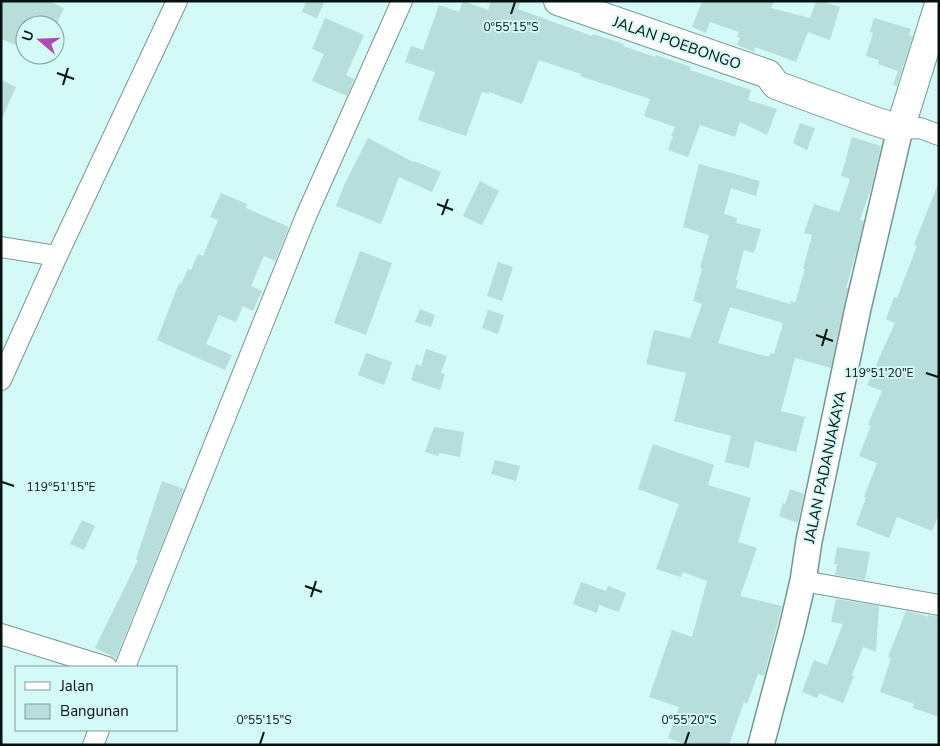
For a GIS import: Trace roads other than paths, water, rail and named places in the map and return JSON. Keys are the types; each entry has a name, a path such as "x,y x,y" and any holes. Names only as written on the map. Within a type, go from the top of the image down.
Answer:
{"main road":[{"name":"JALAN POEBONGO","path":"558,1 768,74 776,85 874,121 908,124"},
{"path":"908,124 939,4"}],"street":[{"path":"1,380 177,1"},
{"path":"125,666 306,216 402,1"},
{"path":"908,124 939,135"},
{"name":"JALAN PADANJAKAYA","path":"761,745 803,581 858,308 908,124"},
{"path":"1,246 57,256"},
{"path":"803,581 939,605"},
{"path":"1,634 103,666"},
{"path":"93,745 99,731"}]}
